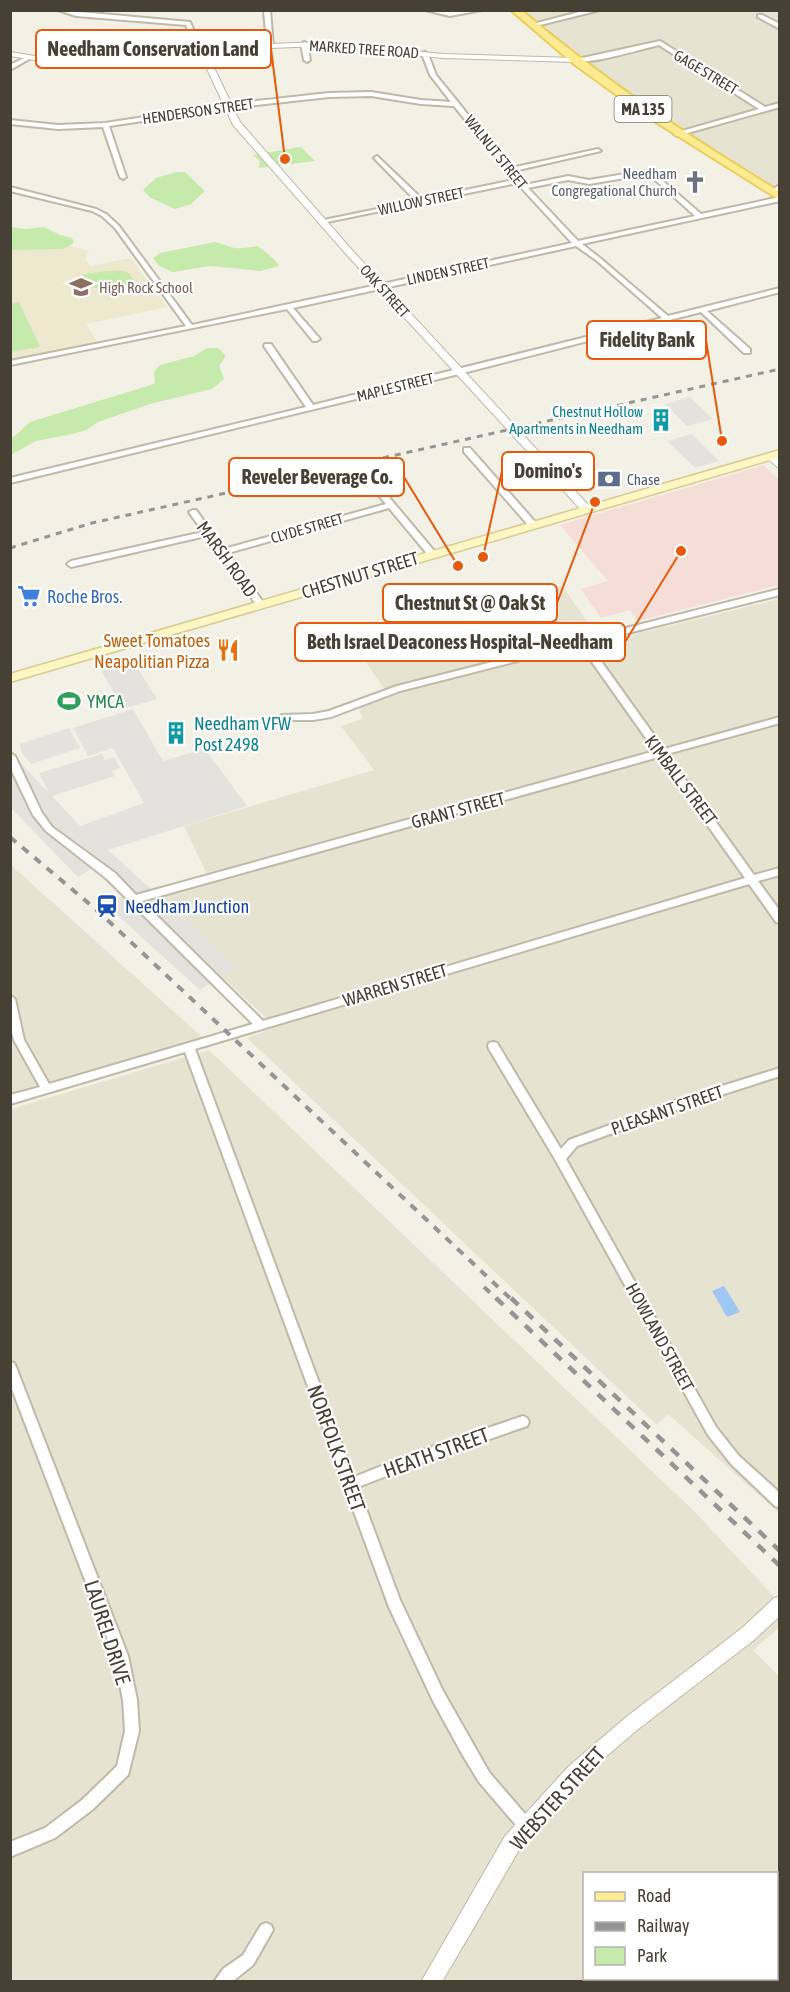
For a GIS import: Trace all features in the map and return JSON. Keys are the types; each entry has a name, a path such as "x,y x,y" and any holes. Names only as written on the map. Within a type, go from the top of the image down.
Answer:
{"main road":[{"name":"MA 135","path":"515,10 576,60 677,134 777,194"},
{"name":"CHESTNUT STREET","path":"10,678 774,455"}],"street":[{"path":"61,10 76,14 188,23 200,53 205,56"},
{"path":"267,10 270,46"},
{"path":"428,10 450,14 479,10"},
{"path":"532,25 597,10"},
{"path":"760,16 780,27"},
{"name":"GAGE STREET","path":"576,60 592,59 660,43 764,109"},
{"path":"304,44 307,60"},
{"name":"MARKED TREE ROAD","path":"10,54 28,58 147,63 270,46 304,44 346,45 425,54 576,60"},
{"name":"WALNUT STREET","path":"425,54 434,75 521,183 576,243 666,318"},
{"name":"OAK STREET","path":"205,56 236,123 271,165 587,510"},
{"path":"10,68 28,58"},
{"name":"HENDERSON STREET","path":"10,122 58,127 105,125 230,106 329,95 372,94 421,102 457,104"},
{"path":"677,134 780,105"},
{"path":"105,125 123,177"},
{"path":"510,170 598,150"},
{"path":"377,158 421,202"},
{"name":"WILLOW STREET","path":"324,222 521,183 568,178 589,182 643,172 654,176 699,216"},
{"path":"10,189 104,215 117,227 190,327"},
{"name":"LINDEN STREET","path":"10,363 190,327 699,216 777,194"},
{"name":"MAPLE STREET","path":"10,481 459,372 780,290"},
{"path":"288,306 316,339"},
{"path":"702,310 747,351"},
{"path":"268,346 311,408"},
{"path":"467,450 533,525"},
{"path":"774,455 780,466"},
{"path":"364,473 432,554"},
{"name":"CLYDE STREET","path":"223,552 392,505"},
{"name":"MARSH ROAD","path":"193,512 261,605"},
{"path":"71,564 208,533"},
{"path":"285,717 313,717 330,714 373,697 483,665 583,643 780,592"},
{"name":"KIMBALL STREET","path":"583,643 780,919"},
{"name":"GRANT STREET","path":"136,899 780,720"},
{"path":"10,756 38,815 49,829 136,899 262,1026"},
{"name":"WARREN STREET","path":"10,1100 780,872"},
{"path":"10,999 19,1040 47,1090"},
{"name":"HOWLAND STREET","path":"493,1046 560,1158 712,1431 735,1460 780,1502"},
{"name":"NORFOLK STREET","path":"189,1048 393,1602 438,1696 484,1777 526,1826"},
{"name":"PLEASANT STREET","path":"560,1158 573,1143 690,1100 780,1072"},
{"name":"LAUREL DRIVE","path":"10,1367 121,1656 130,1700 132,1731 123,1770 87,1805 50,1833 10,1850"},
{"name":"HEATH STREET","path":"351,1484 414,1459 523,1422"},
{"name":"WEBSTER STREET","path":"431,1982 512,1844 575,1772 605,1744 735,1645 780,1605"},
{"path":"221,1982 248,1960 266,1930"}],"shaded area":[{"path":"522,11 779,11 779,191 677,128 601,73"},
{"name":"High Rock School","path":"10,229 89,251 85,259 90,266 130,258 167,307 86,324 98,343 11,360"},
{"path":"690,397 713,419 687,426 665,404"},
{"path":"692,434 719,461 695,468 667,441"},
{"path":"764,465 779,480 779,585 638,621 630,610 601,618 581,589 608,581 560,525"},
{"path":"562,586 602,642 779,599 779,1513 668,1414 657,1425 247,1038 276,1027 221,976 236,966 160,897 211,883 184,826 374,770 341,726 363,719 358,707 389,696 355,646 443,621 441,618"},
{"path":"130,656 157,699 123,709 98,665"},
{"path":"133,709 163,761 194,752 192,745 200,742 247,806 108,850 236,966 200,990 106,905 124,895 93,868 78,877 11,808 10,752 49,793 39,773 102,754 105,760 114,757 120,768 112,771 115,776 52,796 80,826 144,803 113,748 88,756 73,728"},
{"path":"69,728 80,748 31,764 22,753 20,744"},
{"path":"11,865 202,1037 10,1093"},
{"path":"209,1050 695,1512 779,1602 779,1628 753,1650 779,1676 779,1981 11,1982 11,1109"}],"green space":[{"path":"301,147 315,161 259,168 260,161 253,155"},
{"path":"176,172 185,172 205,191 191,204 175,209 151,198 143,190 156,178"},
{"path":"11,227 25,229 44,227 72,238 74,243 63,249 11,250"},
{"path":"215,242 236,248 258,246 279,266 260,271 210,266 173,272 159,266 153,258 160,253"},
{"path":"107,271 127,272 138,289 126,292 110,291 88,285 83,281 85,274"},
{"path":"19,302 40,347 11,352 11,304"},
{"path":"207,348 218,348 226,356 219,366 224,379 212,389 150,404 98,422 86,430 73,434 36,441 11,455 11,438 30,422 151,385 155,383 154,372 160,365 194,356"}],"water":[{"path":"724,1286 740,1312 727,1317 712,1291"}],"railway":[{"path":"10,548 92,523 780,369"},
{"path":"10,837 99,912 512,1300"},
{"path":"484,1287 498,1300"},
{"path":"496,1298 780,1566"},
{"path":"511,1298 780,1551"}],"place":[{"name":"Needham Conservation Land","path":"285,159"},
{"name":"Needham Congregational Church","path":"695,182"},
{"name":"High Rock School","path":"81,287"},
{"name":"Chestnut Hollow Apartments in Needham","path":"661,420"},
{"name":"Fidelity Bank","path":"722,441"},
{"name":"Chase","path":"609,479"},
{"name":"Chestnut St @ Oak St","path":"595,502"},
{"name":"Beth Israel Deaconess Hospital–Needham","path":"681,551"},
{"name":"Domino's","path":"483,557"},
{"name":"Reveler Beverage Co.","path":"458,566"},
{"name":"Roche Bros.","path":"29,596"},
{"name":"Sweet Tomatoes Neapolitian Pizza","path":"228,650"},
{"name":"YMCA","path":"69,701"},
{"name":"Needham VFW Post 2498","path":"176,733"},
{"name":"Needham Junction","path":"107,906"}]}
